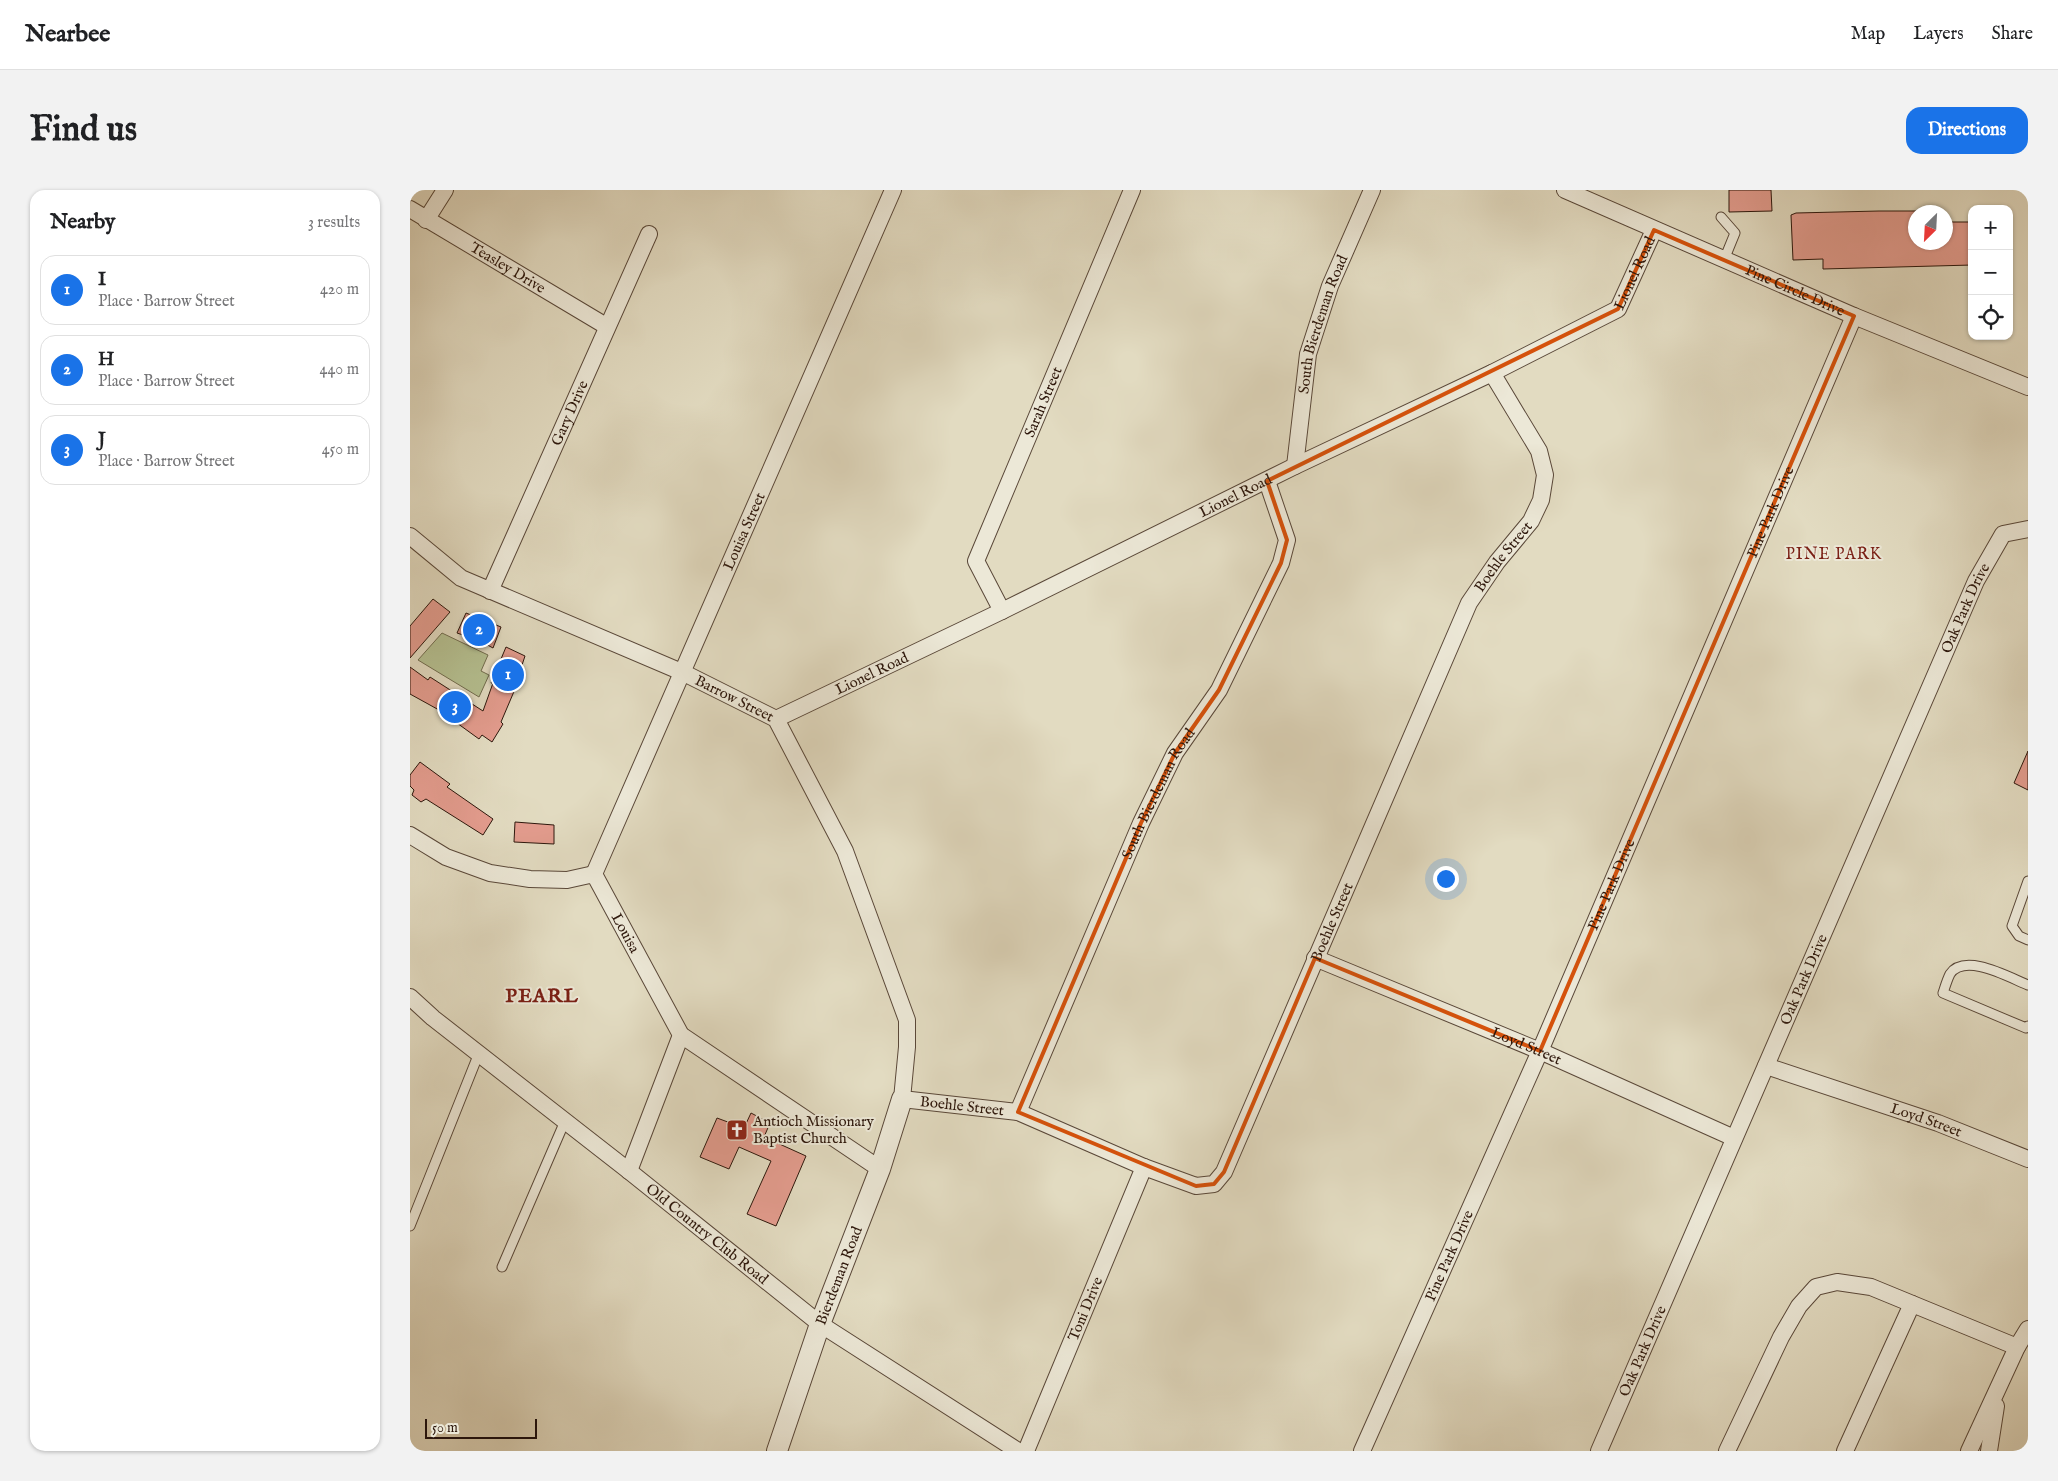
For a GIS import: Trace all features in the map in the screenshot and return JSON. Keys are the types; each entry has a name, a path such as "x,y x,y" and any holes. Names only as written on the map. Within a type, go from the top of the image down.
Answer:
{"street":[{"path":"426,220 445,190"},
{"name":"Louisa Street","path":"594,874 684,673 893,190"},
{"name":"Sarah Street","path":"1002,611 976,561 1132,190"},
{"name":"South Bierdeman Road","path":"1295,466 1308,354 1330,286 1372,190"},
{"name":"Pine Circle Drive","path":"1565,190 1854,316 2028,387"},
{"name":"Teasley Drive","path":"410,209 606,326"},
{"name":"Lionel Road","path":"776,719 1002,611 1295,466 1492,373 1618,309 1654,230"},
{"name":"Gary Drive","path":"490,591 606,326 649,234"},
{"name":"Pine Park Drive","path":"1362,1451 1540,1052 1854,316"},
{"name":"Boehle Street","path":"902,1099 1018,1112 1144,1167 1196,1186 1214,1184 1224,1172 1468,603 1497,562 1531,521 1541,500 1545,475 1539,451 1492,373"},
{"name":"South Bierdeman Road","path":"1018,1112 1141,823 1176,753 1219,690 1281,563 1287,540 1267,481"},
{"name":"Oak Park Drive","path":"1599,1451 1976,581 2003,534 2028,529"},
{"name":"Barrow Street","path":"410,536 461,578 684,673 776,719 846,851 907,1020 907,1046 902,1099"},
{"path":"410,835 446,857 490,873 530,879 567,880 594,874"},
{"name":"Louisa","path":"594,874 681,1034"},
{"name":"Loyd Street","path":"1315,958 1540,1052 1734,1138"},
{"name":"Old Country Club Road","path":"410,997 433,1018 629,1171 820,1324 1018,1451"},
{"path":"629,1171 681,1034 880,1169"},
{"name":"Loyd Street","path":"1766,1066 1938,1123 2028,1160"},
{"name":"Bierdeman Road","path":"777,1451 820,1324 880,1169 902,1099"},
{"name":"Toni Drive","path":"1026,1451 1144,1167"},
{"path":"1727,1451 1781,1337 1799,1306 1816,1288 1837,1282 1871,1287 2017,1347"},
{"path":"1845,1451 1912,1304"},
{"path":"1969,1451 2017,1347 2028,1329"},
{"path":"1989,1451 1999,1386"}],"lane":[{"path":"1722,217 1734,233 1724,260"},
{"path":"2028,882 2025,899 2012,926 2019,936 2028,940"},
{"path":"2028,985 1969,964 1950,974 1942,993 2026,1028 2028,1026"},
{"path":"410,1226 479,1053"},
{"path":"502,1267 565,1121"}],"highlighted area":[{"path":"1654,230 1854,316 1540,1051 1315,958 1224,1172 1214,1184 1196,1186 1018,1112 1141,823 1175,753 1219,690 1281,563 1287,540 1267,481 1618,309"}],"green space":[{"path":"442,633 488,655 481,671 489,675 479,697 418,660"}],"building":[{"path":"1729,190 1771,190 1772,211 1729,212"},
{"path":"1908,211 1908,250 1953,250 1953,222 1968,222 1968,265 1823,269 1823,259 1793,260 1791,215 1796,213"},
{"path":"433,599 450,612 410,658 410,626"},
{"path":"466,613 501,627 493,648 482,642 480,645 468,640 469,637 457,633"},
{"path":"506,647 525,656 521,668 524,668 501,722 503,724 492,742 482,735 479,739 439,710 410,694 410,667 428,680 430,677 483,711 493,683 491,683 503,660 501,659"},
{"path":"2028,751 2028,790 2014,783"},
{"path":"420,762 450,784 447,787 493,819 483,835 426,799 421,802 412,795 414,790 410,786 410,775"},
{"path":"515,822 554,825 554,844 514,842"},
{"name":"Antioch Missionary Baptist Church","path":"751,1113 770,1123 764,1137 806,1156 776,1226 747,1214 771,1161 739,1147 729,1169 700,1157 717,1118 744,1128"}],"place":[{"name":"H","path":"479,630"},
{"name":"I","path":"508,675"},
{"name":"J","path":"455,707"},
{"name":"Antioch Missionary Baptist Church","path":"737,1130"}],"district":[{"name":"PINE PARK","path":"1834,553"},
{"name":"PEARL","path":"542,995"}]}
